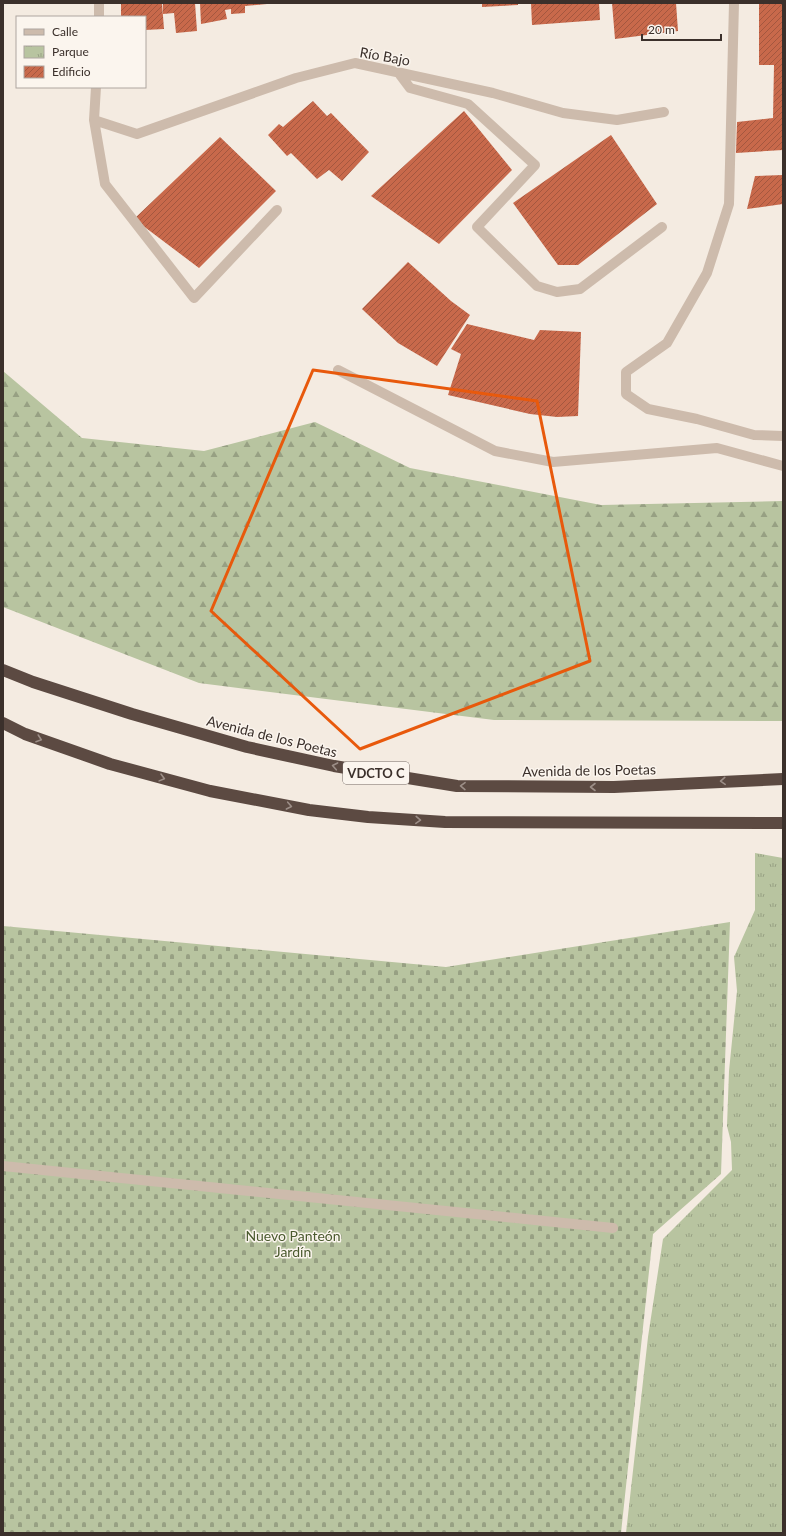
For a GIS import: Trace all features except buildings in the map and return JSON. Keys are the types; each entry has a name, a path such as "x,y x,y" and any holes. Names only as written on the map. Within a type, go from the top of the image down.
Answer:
{"highway":[{"name":"Avenida de los Poetas","path":"3,670 33,682 132,714 247,747 334,766 457,786 614,787 783,779"},
{"path":"3,723 25,734 110,764 210,791 323,812 368,817 445,822 783,823"}],"street":[{"path":"99,16 100,3"},
{"path":"734,3 729,204 707,272 667,343 626,372 626,394 648,409 697,419 754,435 783,436"},
{"name":"Río Bajo","path":"94,120 137,134 296,78 355,63 493,94 563,113 617,120 664,112"},
{"path":"398,72 410,88 468,104 535,165 477,228 537,286 557,292 580,289 662,226"},
{"path":"96,88 94,120 105,184 194,298 277,210"},
{"path":"338,370 495,451 553,462 717,448 783,466"},
{"path":"3,1166 612,1228"}],"highlighted area":[{"path":"313,370 537,401 590,661 360,749 211,611"}],"green space":[{"path":"3,371 82,438 204,451 315,422 410,468 601,505 783,501 783,721 494,720 199,683 3,607"},
{"path":"755,853 783,858 783,1533 626,1533 648,1337 663,1239 732,1170 731,1142 727,1126 729,1071 737,991 734,957 755,910"},
{"name":"Nuevo Panteón Jardín","path":"730,922 721,1174 653,1234 621,1533 3,1533 3,926 446,967"}]}
